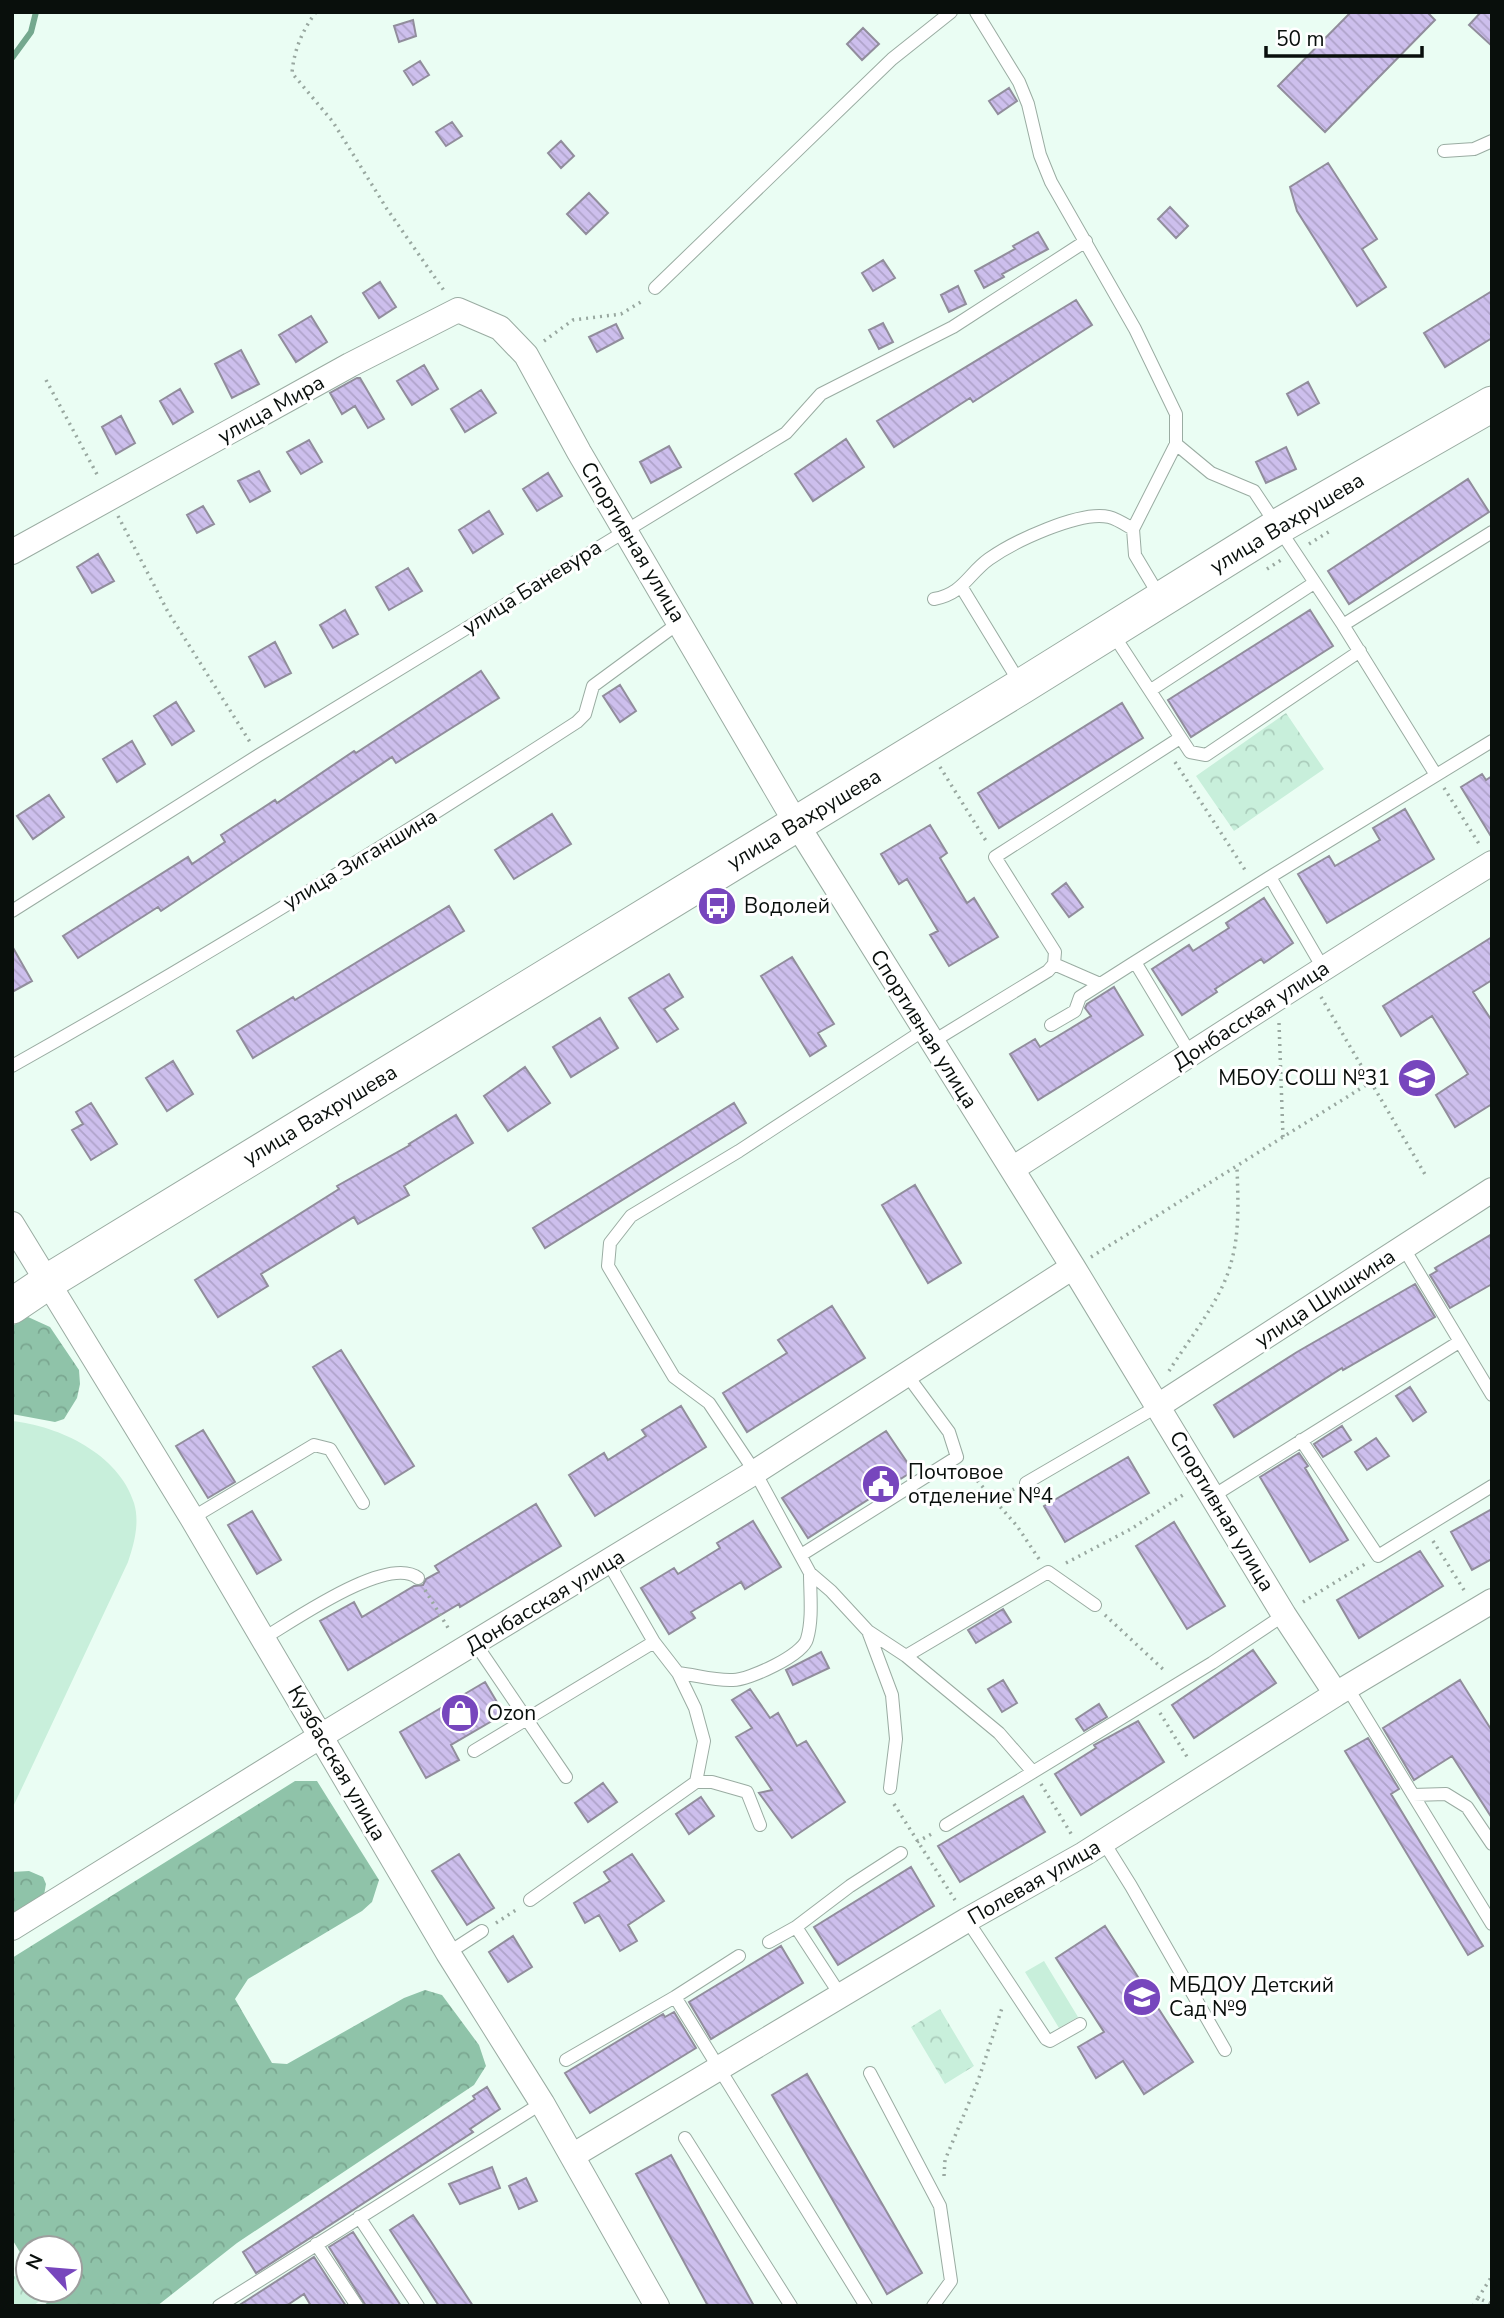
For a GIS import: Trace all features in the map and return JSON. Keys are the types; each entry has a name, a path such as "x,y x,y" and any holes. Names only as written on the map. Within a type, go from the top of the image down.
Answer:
{"main road":[{"name":"улица Вахрушева","path":"12,1306 1279,526 1492,404"}],"street":[{"path":"458,310 500,328 526,355"},
{"name":"улица Мира","path":"12,552 350,365 458,310"},
{"name":"Спортивная улица","path":"526,355 579,452 796,823 1073,1267 1284,1615 1342,1691"},
{"name":"Донбасская улица","path":"1012,1169 1316,972 1491,863"},
{"name":"улица Шишкина","path":"1155,1401 1492,1190"},
{"name":"Кузбасская улица","path":"12,1224 264,1638 448,1954 542,2103 657,2306"},
{"name":"Донбасская улица","path":"12,1928 321,1735 755,1472 1073,1267"},
{"name":"Полевая улица","path":"572,2156 967,1920 1093,1848 1342,1691 1484,1606"}],"lane":[{"path":"655,288 892,58 951,12"},
{"path":"976,12 1019,82 1051,183 1135,329 1176,414 1176,443 1133,529 1135,555 1161,599"},
{"path":"1444,152 1474,149 1492,141"},
{"name":"улица Баневура","path":"12,911 259,755 786,433 821,394 953,327 1086,241"},
{"path":"1176,443 1211,473 1254,491 1343,625 1436,775"},
{"path":"934,599 944,597 962,587 988,560 1040,530 1080,519 1107,517 1133,529"},
{"path":"1343,625 1492,532"},
{"path":"1150,690 1314,583"},
{"path":"962,587 1022,686"},
{"name":"улица Зиганшина","path":"12,1066 110,1011 474,789 577,722 585,714 593,686 680,622"},
{"path":"1111,630 1190,752 1206,755 1360,652"},
{"path":"1034,1772 999,1733 906,1657 868,1631 831,1591 810,1573 755,1472 709,1403 674,1377 608,1266 610,1243 631,1216 928,1036 1048,971 1054,964 1055,952 995,857 1180,738"},
{"path":"1051,1025 1075,1012 1080,997 1100,984 1492,741"},
{"path":"1270,877 1316,972"},
{"path":"1135,962 1191,1055"},
{"path":"1054,964 1100,984"},
{"path":"1403,1247 1492,1395"},
{"path":"1208,1489 1301,1440 1459,1342"},
{"path":"801,1555 957,1457 949,1433 907,1375"},
{"path":"1026,1483 1155,1401"},
{"path":"1301,1440 1378,1556 1492,1486"},
{"path":"192,1518 314,1445 330,1449 363,1503"},
{"path":"608,1562 654,1642 678,1673 695,1708 704,1741 696,1782"},
{"path":"264,1638 351,1586 395,1573 412,1573 418,1578"},
{"path":"678,1673 735,1681 779,1664 801,1649 807,1642 809,1630 810,1573"},
{"path":"906,1657 1048,1573 1095,1605"},
{"path":"947,1825 1212,1663 1284,1615"},
{"path":"868,1631 892,1695 896,1739 890,1788"},
{"path":"474,1751 654,1642"},
{"path":"469,1647 566,1777"},
{"path":"1342,1691 1412,1794 1492,1924"},
{"path":"530,1900 696,1782 712,1782 747,1792 760,1825"},
{"path":"1412,1794 1446,1794 1467,1807 1492,1844"},
{"path":"1093,1848 1131,1886 1225,2050"},
{"path":"769,1942 796,1927 850,1886 901,1853"},
{"path":"967,1920 1045,2039 1050,2041 1080,2024"},
{"path":"796,1927 841,1996"},
{"path":"448,1954 482,1931"},
{"path":"566,2060 676,1997 739,1956"},
{"path":"676,1997 866,2306"},
{"path":"870,2074 940,2206 951,2281 933,2306"},
{"path":"219,2306 542,2103"},
{"path":"685,2138 791,2306"},
{"path":"359,2217 418,2306"},
{"path":"316,2245 357,2306"}],"path":[{"path":"316,12 293,55 292,73 333,122 387,209 458,310"},
{"path":"526,355 573,320 621,314 645,299 655,288"},
{"path":"46,380 168,612 259,755"},
{"path":"926,745 995,857"},
{"path":"1165,747 1256,886"},
{"path":"1436,775 1491,863"},
{"path":"1316,972 1371,1082 1426,1176"},
{"path":"1280,997 1278,1040 1283,1136"},
{"path":"1073,1267 1371,1082"},
{"path":"1155,1401 1210,1309 1231,1265 1239,1213 1237,1167"},
{"path":"957,1457 1017,1525 1048,1573 1208,1489"},
{"path":"1424,1527 1484,1606"},
{"path":"1284,1615 1378,1556"},
{"path":"418,1578 469,1647"},
{"path":"1095,1605 1178,1683"},
{"path":"1151,1700 1200,1780"},
{"path":"1034,1772 1093,1848"},
{"path":"890,1788 896,1810 967,1920"},
{"path":"901,1853 947,1825"},
{"path":"482,1931 530,1900"},
{"path":"940,2206 945,2160 995,2034 1008,1982"},
{"path":"1473,2306 1492,2276"},
{"path":"1478,2298 1492,2304"}],"green space":[{"path":"1286,713 1324,769 1234,831 1196,776"},
{"path":"28,1317 50,1327 79,1370 77,1398 64,1419 55,1422 12,1414 12,1326"},
{"path":"12,1421 67,1436 101,1457 115,1470 126,1486 134,1503 136,1526 128,1562 12,1809"},
{"path":"295,1781 317,1781 379,1880 372,1902 362,1911 248,1979 235,1999 272,2063 287,2064 404,1998 425,1990 442,1995 479,2045 486,2066 474,2085 237,2243 157,2306 43,2306 84,2304 84,2234 14,2234 14,2242 12,2239 12,1958"},
{"path":"29,1871 43,1877 46,1884 44,1895 12,1914 12,1872"},
{"path":"1044,1961 1078,2017 1059,2028 1025,1972"},
{"path":"940,2009 974,2066 945,2084 911,2027"},
{"path":"14,2276 14,2304 36,2304 12,2306"}],"building":[{"path":"1351,12 1427,12 1435,20 1325,132 1278,86"},
{"path":"1481,12 1492,12 1492,46 1469,25"},
{"path":"413,20 416,36 399,42 394,26"},
{"path":"863,28 879,44 862,60 847,44"},
{"path":"420,61 429,75 413,85 404,71"},
{"path":"1009,88 1017,101 998,114 989,101"},
{"path":"452,122 462,136 446,146 436,132"},
{"path":"561,141 574,156 561,168 548,153"},
{"path":"1328,163 1377,239 1362,249 1386,287 1357,306 1297,211 1290,187"},
{"path":"589,193 608,213 586,234 567,214"},
{"path":"1170,207 1188,226 1176,238 1158,219"},
{"path":"1038,232 1048,249 1002,274 1004,277 984,288 975,271 1015,249 1013,246"},
{"path":"883,260 895,278 873,291 862,273"},
{"path":"380,282 396,307 379,318 363,293"},
{"path":"958,286 966,304 949,312 941,295"},
{"path":"1492,291 1492,338 1445,367 1424,333"},
{"path":"1076,300 1092,325 973,402 970,398 894,447 877,421"},
{"path":"311,316 327,342 296,362 279,335"},
{"path":"883,323 893,342 879,349 869,330"},
{"path":"616,324 623,338 597,352 589,337"},
{"path":"241,350 259,384 232,398 215,364"},
{"path":"424,365 438,389 412,405 397,381"},
{"path":"360,378 384,419 368,428 355,406 342,414 330,393"},
{"path":"1308,382 1319,403 1298,415 1287,394"},
{"path":"180,389 193,412 173,424 160,401"},
{"path":"481,390 496,413 465,432 451,409"},
{"path":"121,416 135,443 116,454 102,427"},
{"path":"846,439 864,467 813,501 795,474"},
{"path":"309,440 322,462 301,474 287,452"},
{"path":"669,446 681,467 651,483 640,462"},
{"path":"1286,447 1296,469 1266,483 1256,462"},
{"path":"259,471 270,491 250,502 238,481"},
{"path":"548,473 562,496 537,511 523,489"},
{"path":"1468,479 1489,512 1349,604 1328,571"},
{"path":"203,506 214,524 197,533 187,515"},
{"path":"489,511 503,534 473,553 459,530"},
{"path":"98,554 114,581 92,593 77,567"},
{"path":"408,568 422,591 389,610 376,587"},
{"path":"345,610 358,634 333,648 320,625"},
{"path":"1310,610 1333,646 1191,737 1168,700"},
{"path":"275,642 291,673 265,687 249,657"},
{"path":"481,671 499,698 396,763 392,757 161,911 158,907 78,958 63,936 188,857 192,864 225,842 221,835 275,800 277,803"},
{"path":"620,685 636,711 620,722 603,696"},
{"path":"176,702 194,731 172,745 154,716"},
{"path":"1122,703 1143,738 999,828 978,793"},
{"path":"132,741 145,764 117,782 103,759"},
{"path":"1482,774 1486,780 1492,776 1492,838 1461,787"},
{"path":"49,795 64,817 33,839 17,816"},
{"path":"1405,809 1434,859 1327,923 1298,874 1329,856 1335,866 1380,840 1373,828"},
{"path":"552,814 571,844 514,879 495,850"},
{"path":"930,825 947,853 940,858 967,903 974,898 998,937 949,966 930,935 938,931 907,879 899,884 881,854"},
{"path":"1066,883 1083,907 1069,917 1052,894"},
{"path":"1264,898 1293,943 1264,963 1261,959 1215,989 1217,992 1182,1015 1152,969 1189,945 1193,951 1229,928 1226,923"},
{"path":"449,906 464,931 253,1058 237,1031 293,997 295,1000"},
{"path":"1492,937 1492,980 1473,992 1492,1021 1492,1104 1455,1127 1436,1095 1468,1074 1432,1016 1401,1036 1383,1006"},
{"path":"12,946 32,981 12,992"},
{"path":"792,957 834,1024 818,1033 826,1046 810,1056 761,976"},
{"path":"669,974 683,997 664,1009 678,1029 657,1042 629,998"},
{"path":"1114,987 1143,1035 1038,1100 1010,1054 1035,1039 1040,1047 1091,1016 1085,1008 1087,1004"},
{"path":"600,1018 618,1048 571,1077 553,1047"},
{"path":"173,1061 193,1094 167,1111 146,1078"},
{"path":"525,1067 550,1103 508,1131 484,1096"},
{"path":"91,1103 117,1144 91,1160 72,1130 83,1124 76,1112"},
{"path":"734,1103 746,1123 545,1248 533,1228"},
{"path":"456,1115 473,1143 404,1186 409,1195 358,1224 354,1217 261,1274 268,1286 218,1317 195,1280 339,1189 337,1186 410,1145"},
{"path":"915,1185 961,1263 928,1283 882,1205"},
{"path":"1492,1234 1492,1284 1450,1308 1430,1275 1437,1271 1435,1268"},
{"path":"1415,1284 1435,1317 1343,1370 1342,1368 1234,1437 1214,1405 1297,1352"},
{"path":"832,1306 865,1358 747,1432 723,1393 787,1353 778,1340"},
{"path":"341,1350 414,1466 385,1484 313,1367"},
{"path":"1410,1387 1426,1412 1413,1421 1396,1396"},
{"path":"681,1406 706,1447 595,1516 569,1475 604,1453 608,1460 646,1436 642,1430"},
{"path":"1342,1426 1351,1440 1323,1457 1314,1444"},
{"path":"203,1430 235,1482 208,1498 176,1446"},
{"path":"886,1431 913,1471 808,1538 782,1498"},
{"path":"1376,1438 1389,1456 1367,1470 1355,1452"},
{"path":"1299,1453 1308,1466 1305,1468 1348,1540 1310,1562 1260,1477"},
{"path":"1128,1457 1149,1493 1065,1542 1044,1506"},
{"path":"536,1504 561,1546 348,1670 320,1621 354,1602 362,1617 414,1586 423,1585 426,1579 439,1572 435,1566"},
{"path":"1492,1509 1492,1559 1472,1570 1451,1532"},
{"path":"252,1511 281,1560 257,1574 228,1525"},
{"path":"753,1521 781,1567 745,1589 741,1582 691,1612 695,1618 669,1634 641,1588 674,1568 678,1574 720,1548 717,1543"},
{"path":"1174,1522 1225,1606 1187,1629 1136,1546"},
{"path":"1420,1551 1443,1586 1359,1638 1337,1600"},
{"path":"1003,1609 1011,1622 976,1643 968,1630"},
{"path":"1253,1650 1276,1683 1194,1738 1172,1705"},
{"path":"821,1652 829,1668 793,1685 786,1670"},
{"path":"1003,1680 1017,1703 1002,1712 988,1689"},
{"path":"1460,1680 1492,1731 1492,1818 1452,1756 1414,1780 1383,1728"},
{"path":"485,1682 504,1714 451,1745 459,1760 426,1778 400,1732"},
{"path":"750,1689 770,1718 778,1713 797,1746 806,1741 845,1802 792,1838 759,1793 772,1790 736,1737 752,1728 732,1700"},
{"path":"1099,1704 1107,1717 1084,1731 1076,1719"},
{"path":"1138,1721 1164,1762 1081,1815 1055,1774 1096,1748 1094,1745"},
{"path":"1368,1738 1399,1789 1391,1794 1483,1946 1468,1955 1345,1751"},
{"path":"603,1783 617,1802 588,1822 575,1803"},
{"path":"1023,1796 1045,1832 960,1882 938,1846"},
{"path":"701,1797 714,1816 689,1834 676,1814"},
{"path":"459,1854 494,1908 467,1925 432,1871"},
{"path":"632,1854 664,1901 628,1925 637,1941 620,1951 599,1915 585,1923 574,1903 610,1881 604,1872"},
{"path":"911,1867 934,1906 838,1965 814,1927"},
{"path":"1105,1926 1193,2062 1144,2094 1123,2061 1096,2078 1078,2047 1104,2032 1056,1958"},
{"path":"513,1936 532,1967 508,1982 489,1952"},
{"path":"781,1946 803,1983 711,2039 689,2002"},
{"path":"674,2012 696,2048 590,2113 565,2073 663,2014 665,2017"},
{"path":"807,2074 922,2273 887,2294 772,2095"},
{"path":"487,2087 500,2109 470,2129 473,2132 256,2273 243,2252 475,2099 473,2096"},
{"path":"671,2155 754,2306 708,2306 636,2174"},
{"path":"492,2167 500,2188 460,2204 449,2184"},
{"path":"526,2178 537,2201 519,2209 509,2186"},
{"path":"413,2215 473,2306 439,2306 390,2230"},
{"path":"353,2232 401,2306 366,2306 329,2247"},
{"path":"314,2257 346,2306 311,2306 304,2294 286,2306 238,2306"}],"waterway":[{"path":"12,58 31,32 36,12"}],"place":[{"name":"Водолей","path":"717,906"},
{"name":"МБОУ СОШ №31","path":"1417,1078"},
{"name":"Почтовое отделение №4","path":"881,1484"},
{"name":"Ozon","path":"460,1713"},
{"name":"МБДОУ Детский Сад №9","path":"1142,1997"}]}
